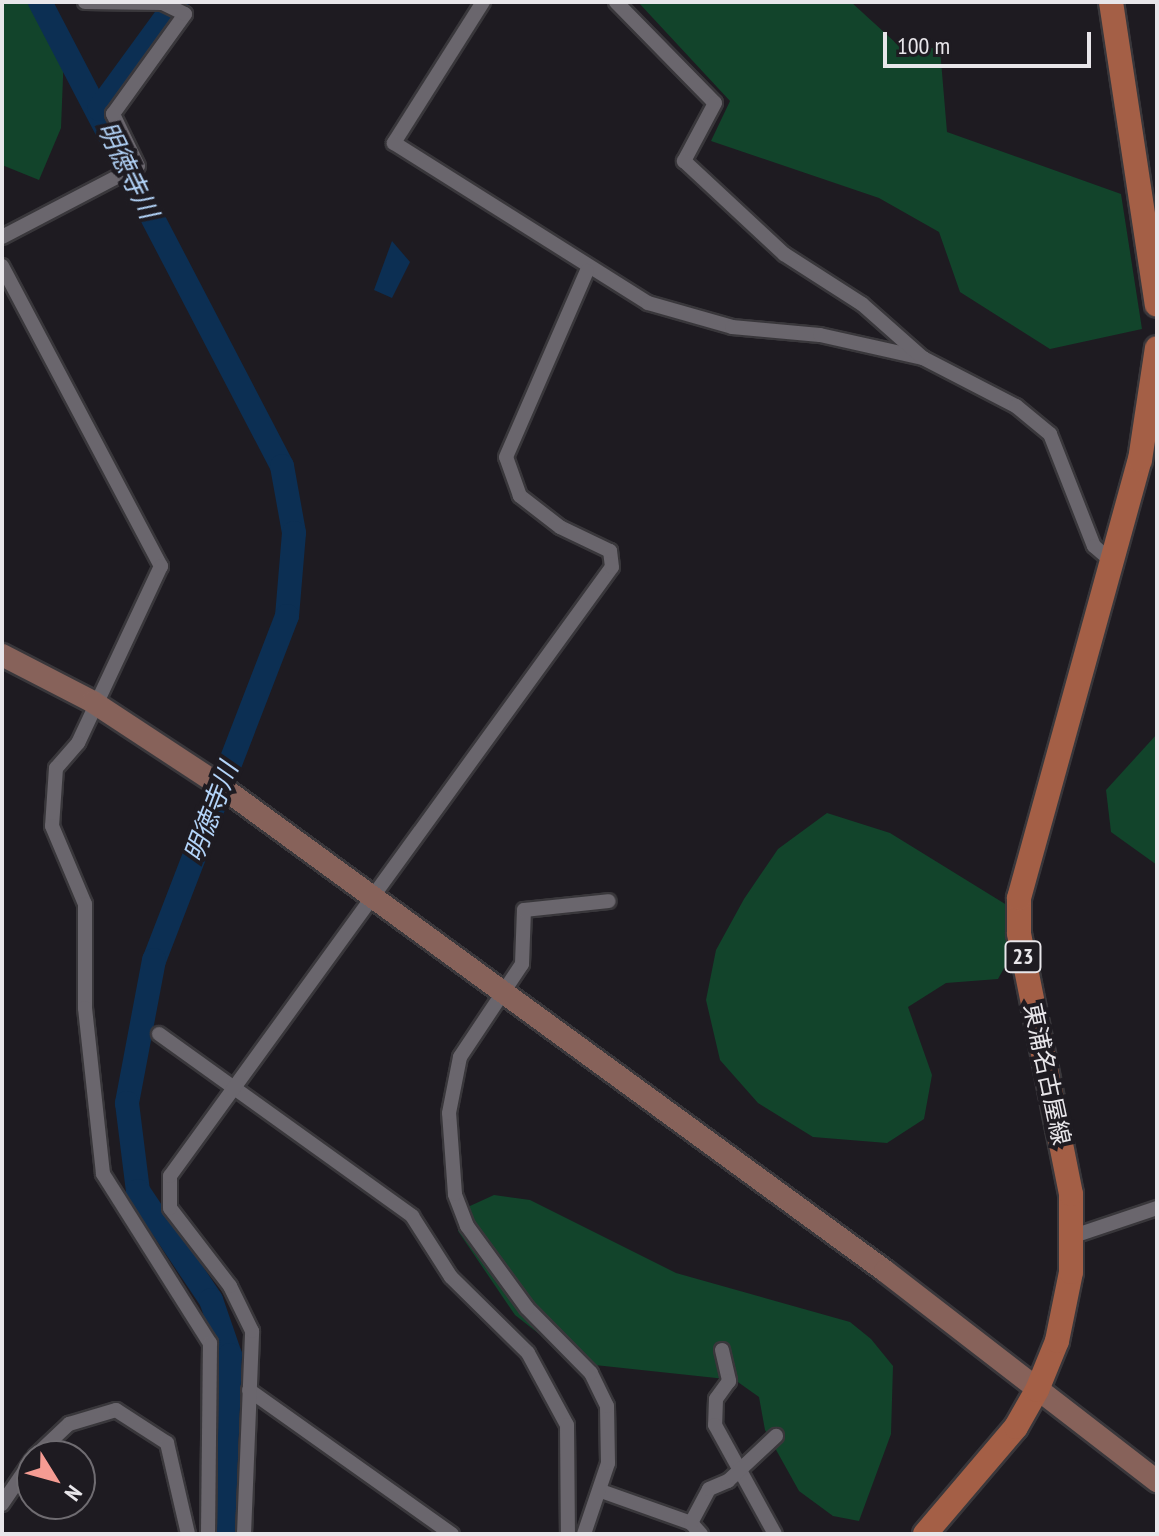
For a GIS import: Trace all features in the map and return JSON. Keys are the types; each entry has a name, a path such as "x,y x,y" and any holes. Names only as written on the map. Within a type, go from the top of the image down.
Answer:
{"main road":[{"path":"1111,2 1157,305"},
{"name":"東浦名古屋線","path":"925,1534 1016,1427 1037,1390 1057,1341 1074,1236 1019,933 1019,898 1111,561 1148,457 1157,348"}],"street":[{"path":"2,237 138,166 113,114 184,14 162,3 85,2"},
{"path":"483,2 394,143 587,271 683,316 923,358"},
{"path":"616,2 715,103 684,161 784,254 862,304 923,358 1042,424 1061,453 1094,546 1111,561"},
{"path":"2,266 161,566 93,702 78,743 50,783 52,826 85,904 85,1008 103,1174 210,1343 208,1534"},
{"path":"244,1534 249,1322 168,1200 178,1162 612,567 610,551 560,527 520,496 506,457 587,271"},
{"path":"2,655 93,702 223,788 1157,1481"},
{"path":"584,1534 601,1491 609,1446 602,1390 527,1308 457,1207 451,1085 500,994 522,964 524,910 609,901"},
{"path":"159,1034 412,1216 451,1277 528,1353 567,1425 568,1534"},
{"path":"1074,1236 1157,1208"},
{"path":"722,1350 729,1381 716,1399 715,1425 736,1472 775,1534"},
{"path":"249,1390 452,1534"},
{"path":"53,1440 69,1424 116,1410 167,1443 188,1534"},
{"path":"601,1491 696,1529 709,1489 736,1472 776,1436"},
{"path":"2,1504 16,1484"}],"green space":[{"path":"2,2 50,2 64,52 61,128 39,180 2,165"},
{"path":"638,2 851,2 897,44 940,49 947,132 1121,194 1142,329 1050,349 960,292 939,232 879,198 711,141 730,101"},
{"path":"1157,734 1157,865 1111,832 1106,790"},
{"path":"827,813 890,833 1010,907 1014,950 998,979 946,983 908,1007 932,1075 924,1119 887,1143 813,1137 758,1103 720,1060 706,1000 716,950 744,899 778,849"},
{"path":"494,1195 530,1200 676,1273 850,1322 871,1339 893,1366 891,1434 859,1521 833,1516 799,1491 765,1430 759,1397 735,1380 576,1363 515,1315 458,1231 459,1211"}],"water":[{"path":"392,241 410,262 392,298 374,290"}],"waterway":[{"name":"明徳寺川","path":"40,2 282,466 294,533 287,616 154,960 127,1103 138,1191 211,1300 230,1355 223,1534"},
{"name":"明徳寺川","path":"99,109 177,2"}]}
